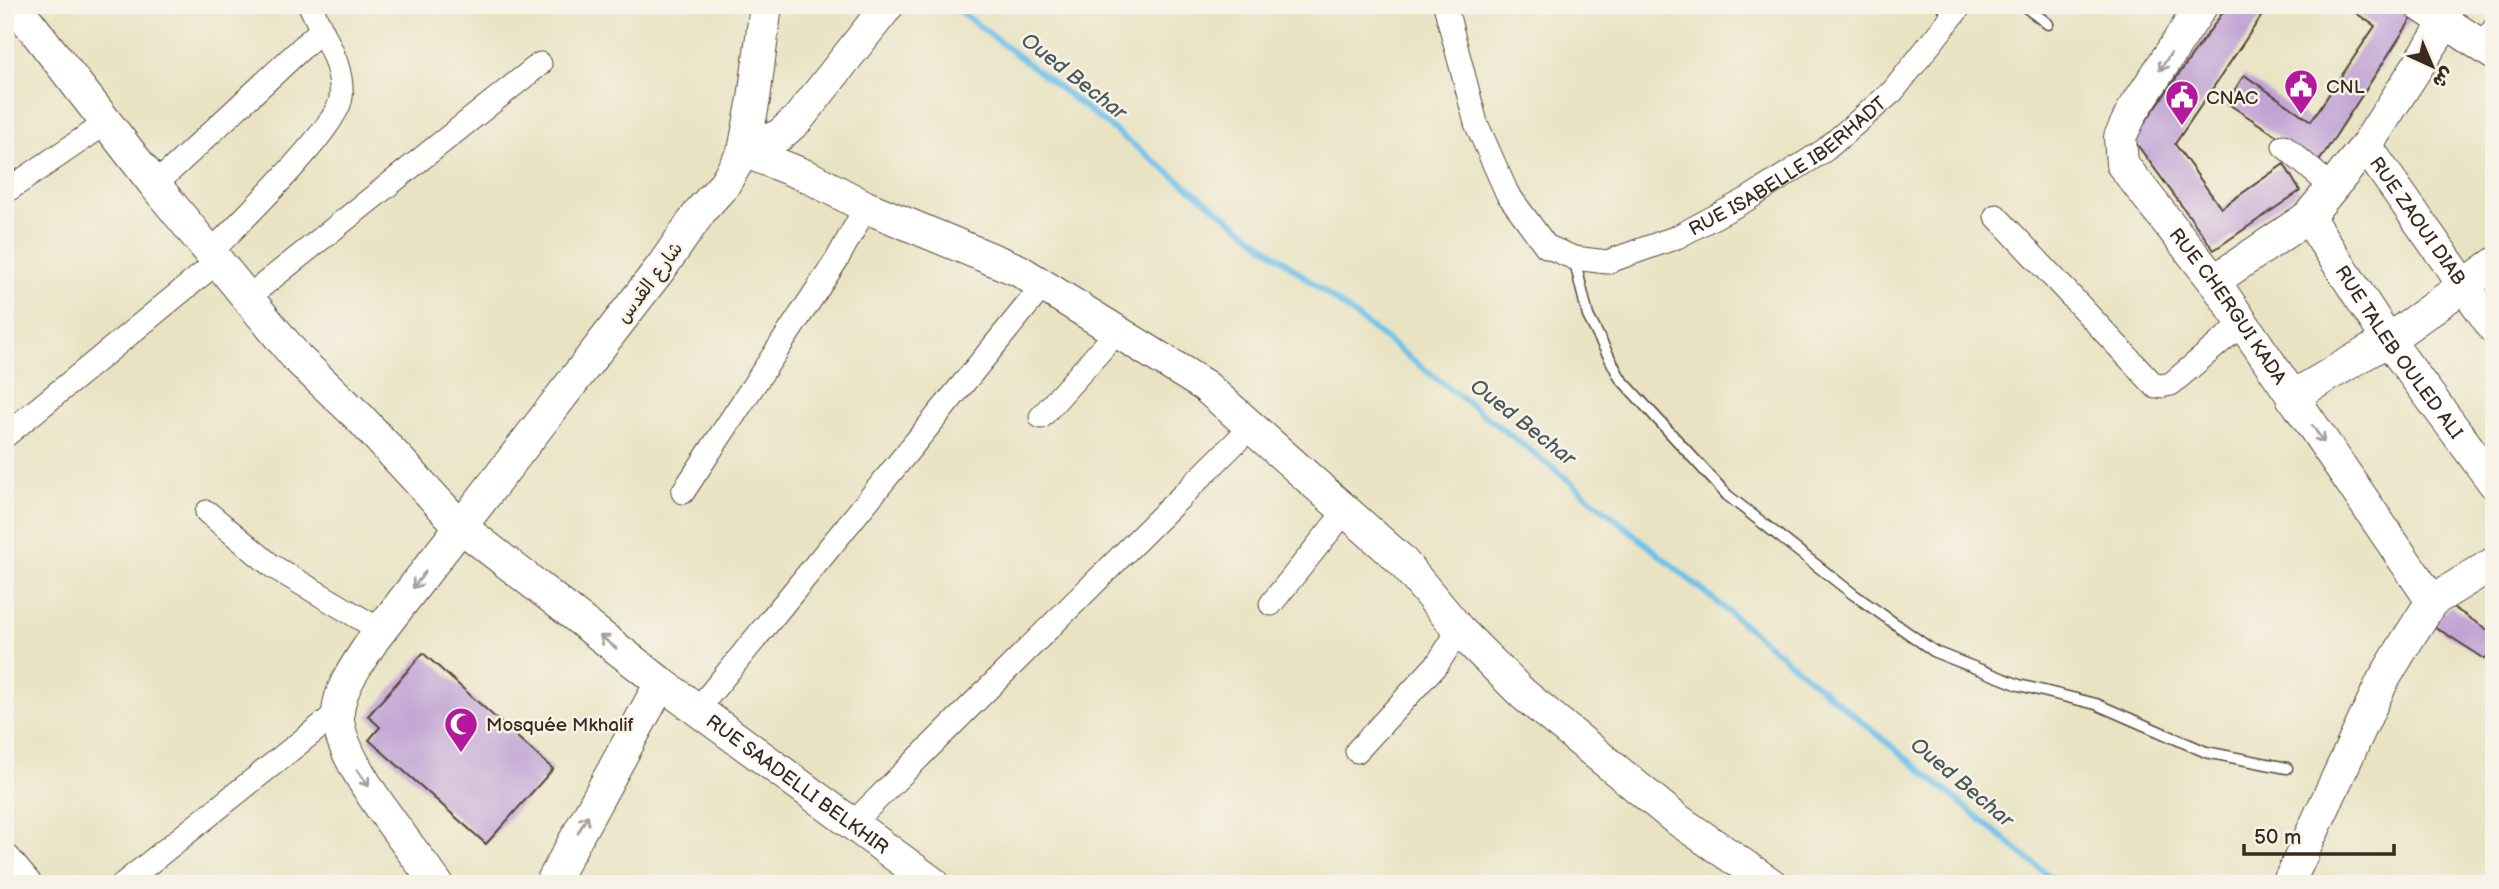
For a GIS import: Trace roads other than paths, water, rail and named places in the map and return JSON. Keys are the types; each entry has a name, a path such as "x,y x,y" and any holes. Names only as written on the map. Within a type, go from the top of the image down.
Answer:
{"street":[{"name":"RUE SAADELLI BELKHIR","path":"15,5 155,185 297,358 360,418 460,526 661,683 934,884"},
{"path":"5,436 213,257 308,148 334,114 342,98 337,67 310,5"},
{"name":"شارع القدس","path":"338,712 344,691 380,630 663,265 702,209 723,186 744,151 754,99 766,5"},
{"path":"1445,5 1476,123 1507,193 1546,246 1574,258"},
{"name":"RUE CHERGUI KADA","path":"2202,5 2132,112 2120,137 2122,164 2214,281 2432,601"},
{"path":"744,151 780,135 798,119 885,10"},
{"name":"RUE ISABELLE IBERHADT","path":"1574,258 1606,262 1677,237 1792,172 1857,126 1894,91 1952,10"},
{"path":"2214,281 2308,217 2333,188 2366,146 2433,13 2490,43"},
{"path":"155,185 321,30"},
{"path":"247,298 540,64"},
{"path":"5,192 106,122"},
{"path":"2284,146 2333,188"},
{"name":"RUE ZAOUI DIAB","path":"2366,146 2494,328"},
{"path":"744,151 809,177 866,207 1018,270 1205,386 1347,509 1401,560 1459,630 1523,694 1675,818 1771,884"},
{"path":"683,492 836,261 866,207"},
{"path":"1996,216 2155,387 2171,384 2243,323"},
{"name":"RUE TALEB OULED ALI","path":"2308,217 2388,340 2494,483"},
{"path":"2292,397 2388,340 2494,264"},
{"path":"697,710 1042,287"},
{"path":"1041,417 1117,332"},
{"path":"852,824 1251,426"},
{"path":"1271,604 1347,509"},
{"path":"207,512 272,566 380,630"},
{"path":"2292,875 2382,682 2432,601 2494,563"},
{"path":"1357,751 1438,663 1459,630"},
{"path":"551,884 661,683"},
{"path":"122,884 338,712"},
{"path":"338,712 341,740 355,767 437,884"},
{"path":"5,860 25,884"}],"lane":[{"path":"2022,5 2048,24"},
{"path":"1574,258 1588,316 1620,379 1727,495 1853,594 1935,652 1947,657 2019,685 2096,704 2206,752 2287,768"}],"waterway":[{"name":"Oued Bechar","path":"952,5 1567,479 2059,884"}],"place":[{"name":"CNL","path":"2301,116"},
{"name":"CNAC","path":"2182,127"},
{"name":"Mosquée Mkhalif","path":"461,754"}]}
